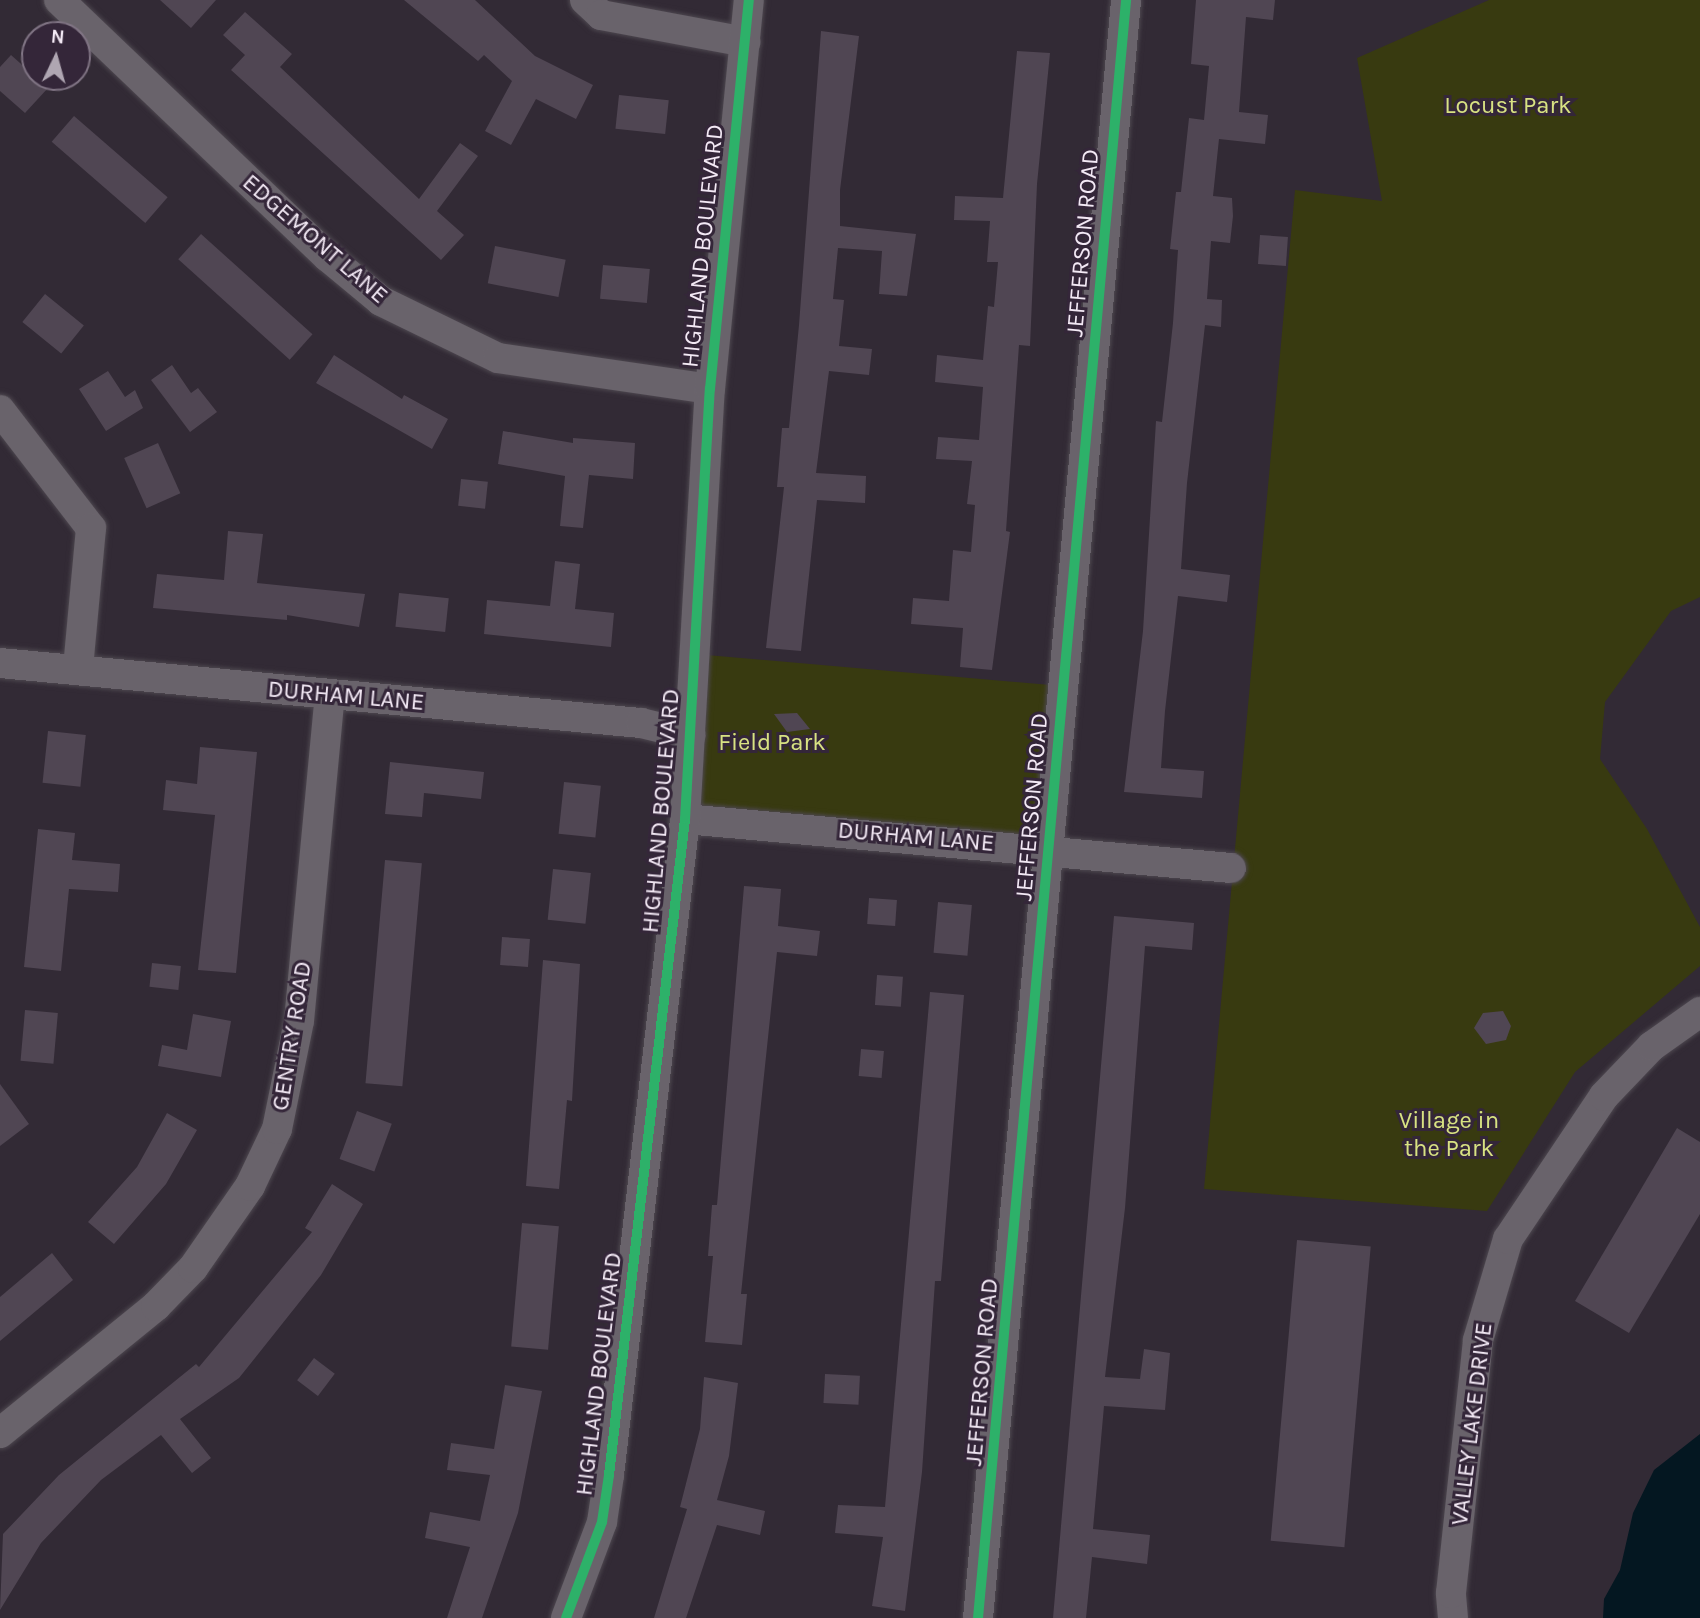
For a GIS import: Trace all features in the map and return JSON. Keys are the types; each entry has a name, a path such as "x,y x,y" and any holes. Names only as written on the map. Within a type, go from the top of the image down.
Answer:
{"street":[{"name":"EDGEMONT LANE","path":"59,0 328,257 381,301 498,358 710,389"},
{"path":"585,0 601,15 745,42"},
{"name":"HIGHLAND BOULEVARD","path":"566,1618 602,1522 609,1475 685,819 710,389 749,0"},
{"name":"JEFFERSON ROAD","path":"978,1618 1126,0"},
{"path":"0,410 91,528 78,669"},
{"name":"DURHAM LANE","path":"0,663 641,723 691,735"},
{"name":"GENTRY ROAD","path":"0,1433 156,1306 193,1268 250,1186 277,1129 299,1021 330,695"},
{"name":"DURHAM LANE","path":"685,819 1048,848 1231,868"},
{"name":"VALLEY LAKE DRIVE","path":"1452,1618 1451,1593 1478,1340 1508,1239 1604,1096 1652,1046 1700,1012"}],"green space":[{"path":"1489,0 1700,0 1700,597 1671,611 1605,702 1600,759 1647,829 1700,927 1700,966 1575,1072 1487,1211 1204,1189 1295,190 1382,201 1357,58"},
{"name":"Field Park","path":"695,654 1065,686 1050,851 681,818"}],"water":[{"path":"1700,1434 1700,1618 1603,1618 1604,1599 1620,1570 1633,1513 1654,1470"}],"building":[{"path":"160,0 216,0 191,28"},
{"path":"404,0 475,0 535,56 593,85 576,119 536,99 511,145 485,131 512,81 484,55 478,61"},
{"path":"1196,0 1275,0 1273,20 1246,17 1239,112 1268,115 1265,144 1219,139 1213,196 1232,198 1233,216 1230,243 1211,241 1207,299 1222,300 1221,327 1205,325 1187,483 1181,569 1230,575 1227,602 1178,596 1165,711 1161,768 1204,771 1202,798 1124,792 1143,631 1156,421 1162,422 1173,323 1178,250 1170,249 1176,192 1181,192 1189,118 1204,120 1209,66 1191,64"},
{"path":"245,12 292,54 280,67 419,199 460,143 478,156 437,211 464,235 441,260 231,70 245,55 223,35"},
{"path":"821,31 859,36 840,190 840,226 916,234 907,296 879,294 882,251 838,248 833,299 844,300 839,346 872,349 869,375 829,371 816,473 866,476 865,503 817,500 801,651 766,648 784,487 777,487 782,428 789,428 799,325"},
{"path":"1017,51 1050,53 1037,184 1030,346 1019,345 1006,531 1010,532 992,670 960,667 963,628 911,624 913,598 949,601 953,550 971,552 975,505 967,504 972,461 936,459 938,437 979,440 983,387 935,382 937,355 983,360 988,306 994,307 998,262 987,262 990,221 954,220 955,196 1003,198"},
{"path":"11,55 21,64 21,91 45,91 25,113 0,91 0,67"},
{"path":"619,95 669,100 665,134 615,129"},
{"path":"74,116 168,197 145,223 52,142"},
{"path":"201,234 312,334 290,360 178,259"},
{"path":"1260,235 1288,237 1286,266 1258,264"},
{"path":"495,246 566,260 558,297 488,283"},
{"path":"603,265 650,269 647,303 600,299"},
{"path":"45,294 84,325 61,353 22,322"},
{"path":"334,355 402,399 404,395 448,419 432,449 316,383"},
{"path":"172,365 191,393 198,388 217,412 190,432 151,380"},
{"path":"108,371 125,397 135,390 143,408 106,431 79,389"},
{"path":"503,431 573,443 573,438 635,443 633,479 589,475 583,528 560,526 565,476 498,464"},
{"path":"158,443 180,493 147,508 124,458"},
{"path":"461,479 488,482 485,509 458,506"},
{"path":"228,531 263,534 257,583 365,594 359,627 287,615 287,620 153,608 157,574 224,580"},
{"path":"555,561 580,564 575,609 614,613 611,647 484,634 487,600 550,606"},
{"path":"399,593 449,598 445,632 395,627"},
{"path":"797,713 810,729 787,732 774,714"},
{"path":"48,731 86,735 80,787 43,783"},
{"path":"200,747 257,752 236,973 198,970 215,815 163,810 166,780 197,784"},
{"path":"390,762 484,772 481,799 424,793 422,817 385,814"},
{"path":"564,782 601,786 595,838 559,834"},
{"path":"38,829 75,833 72,860 120,864 118,892 69,889 61,971 24,967"},
{"path":"385,860 422,863 402,1086 365,1083"},
{"path":"553,869 591,873 585,924 548,920"},
{"path":"744,886 781,889 778,926 820,931 817,956 777,952 741,1294 747,1294 742,1345 705,1342 713,1256 708,1256 712,1205 717,1205"},
{"path":"869,898 897,900 895,926 867,924"},
{"path":"938,902 972,905 967,956 934,953"},
{"path":"1114,916 1194,923 1192,950 1145,946 1125,1208 1105,1377 1140,1379 1144,1349 1170,1353 1165,1410 1104,1406 1093,1529 1150,1535 1147,1564 1092,1557 1086,1618 1053,1618"},
{"path":"502,937 530,939 528,967 500,965"},
{"path":"543,960 580,964 572,1101 567,1100 559,1189 526,1186"},
{"path":"152,963 181,966 178,990 149,987"},
{"path":"877,975 903,977 901,1007 875,1005"},
{"path":"930,992 964,995 941,1281 935,1281 922,1472 905,1611 872,1606 883,1537 835,1533 838,1505 885,1507"},
{"path":"25,1010 58,1013 53,1064 21,1061"},
{"path":"1503,1011 1511,1026 1506,1040 1486,1044 1474,1028 1483,1013"},
{"path":"193,1014 231,1021 221,1077 158,1066 162,1045 187,1050"},
{"path":"861,1049 884,1051 882,1078 859,1076"},
{"path":"0,1084 29,1124 0,1146"},
{"path":"357,1111 392,1124 374,1172 340,1159"},
{"path":"167,1113 197,1130 166,1184 114,1244 88,1222 137,1167"},
{"path":"1677,1128 1700,1142 1700,1214 1629,1333 1575,1301"},
{"path":"332,1184 363,1204 321,1275 239,1378 180,1419 211,1458 192,1473 161,1435 101,1480 41,1543 0,1610 3,1534 59,1475 196,1364 199,1367 312,1232 305,1228"},
{"path":"522,1223 559,1226 548,1350 511,1347"},
{"path":"1297,1240 1371,1246 1344,1547 1271,1541"},
{"path":"52,1253 73,1280 0,1341 0,1297"},
{"path":"314,1358 335,1374 318,1396 297,1380"},
{"path":"825,1374 860,1376 858,1405 823,1403"},
{"path":"704,1377 738,1383 729,1456 717,1500 765,1511 760,1535 717,1525 686,1618 654,1618 687,1509 680,1507 700,1429"},
{"path":"505,1385 542,1391 518,1513 482,1618 447,1618 470,1547 425,1538 430,1512 480,1521 490,1475 447,1470 451,1443 494,1449"}],"cycle path":[{"path":"566,1618 602,1522 685,819 710,389 749,0"},
{"path":"978,1618 1126,0"}],"park label":[{"name":"Locust Park","path":"1508,106"},
{"name":"Village in the Park","path":"1449,1135"}]}
